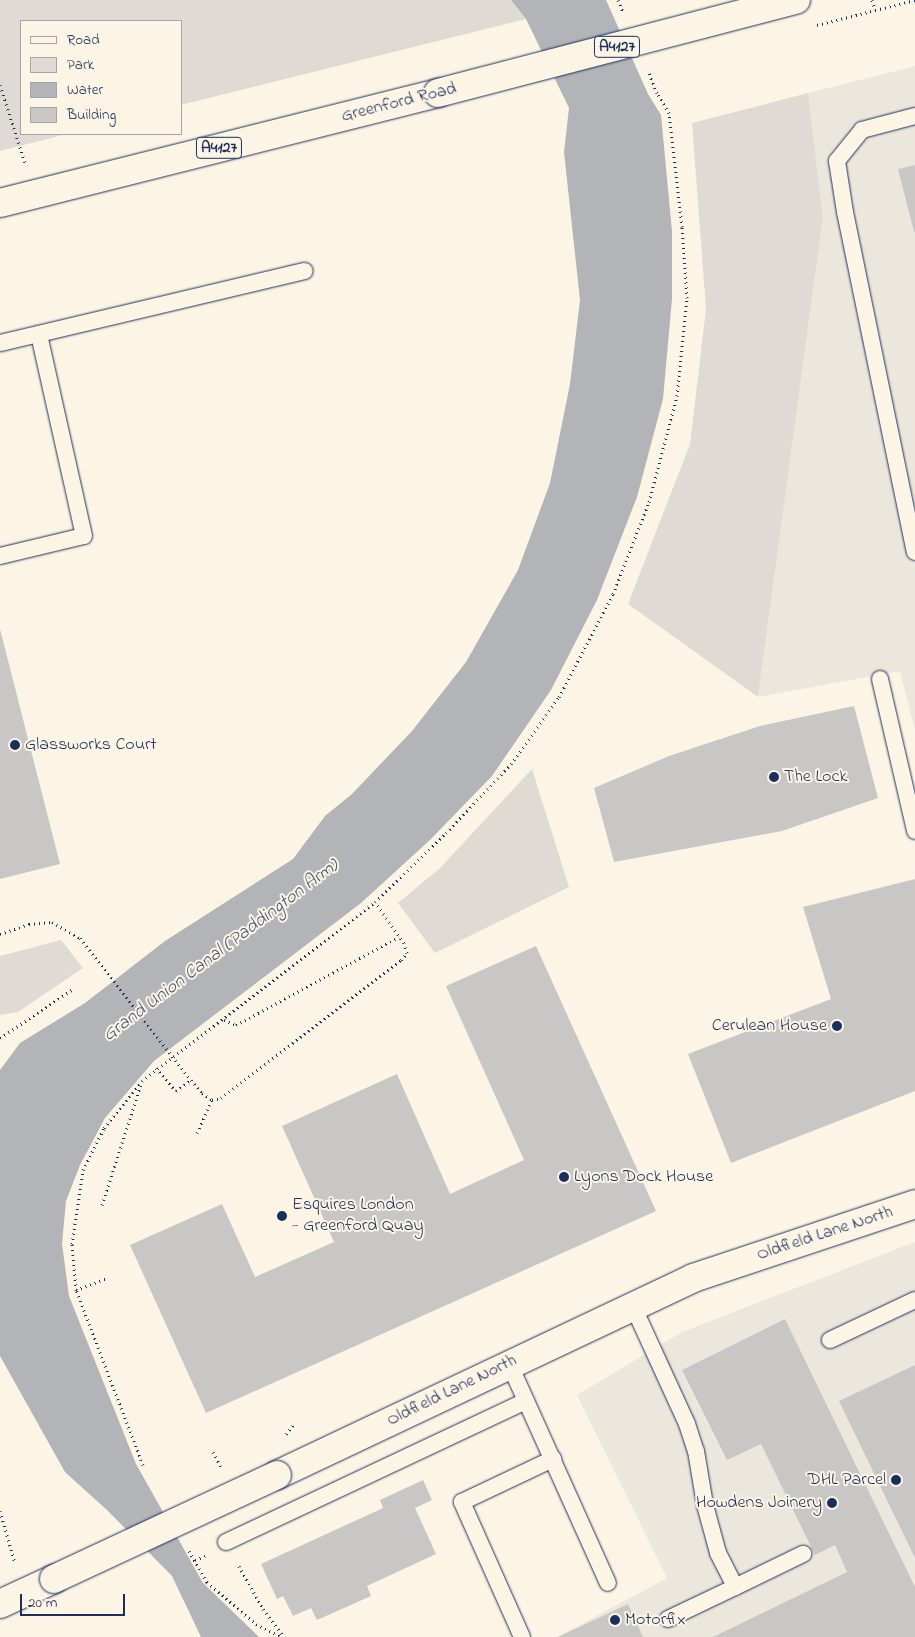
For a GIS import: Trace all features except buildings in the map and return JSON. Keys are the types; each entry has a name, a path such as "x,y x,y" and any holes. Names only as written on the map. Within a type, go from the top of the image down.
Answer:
{"street":[{"name":"Greenford Road","path":"0,203 438,93 797,0"},
{"name":"Oldfield Lane North","path":"0,1604 278,1475 509,1363 693,1278 915,1204"}],"lane":[{"path":"915,116 862,130 837,160 845,212 915,552"},
{"path":"0,343 305,271"},
{"path":"0,556 84,536 39,334"},
{"path":"880,679 915,830"},
{"path":"830,1340 915,1300"},
{"path":"633,1306 687,1424 696,1451 705,1505 718,1553 735,1587"},
{"path":"509,1363 608,1583"},
{"path":"226,1542 526,1401"},
{"path":"522,1637 462,1502 552,1459"},
{"path":"668,1619 803,1554"}],"path":[{"path":"618,0 625,17"},
{"path":"872,0 875,10"},
{"path":"815,25 915,0"},
{"path":"143,1465 76,1290 72,1244 83,1170 104,1128 142,1081 156,1068 224,1020 376,902 446,833 511,764 559,697 613,594 648,502 676,396 687,298 682,227 669,113 657,93 646,68"},
{"path":"0,85 35,195"},
{"path":"0,934 29,924 52,922 80,938 191,1080 202,1093 212,1100 222,1098 401,960 407,952 400,937 376,902"},
{"path":"224,1020 236,1025 400,937"},
{"path":"0,1038 73,990"},
{"path":"156,1068 176,1091 191,1080"},
{"path":"102,1205 142,1081"},
{"path":"197,1133 212,1100"},
{"path":"76,1290 107,1278"},
{"path":"0,1510 26,1592"},
{"path":"226,1542 263,1609 283,1637"},
{"path":"188,1548 207,1582 256,1624 283,1637"},
{"path":"194,1560 206,1556"}],"shaded area":[{"path":"915,66 915,731 900,671 758,697 823,217 808,93"},
{"path":"915,1242 915,1637 557,1637 667,1578 577,1395 682,1332"}],"green space":[{"path":"0,0 511,0 526,19 182,105 182,20 20,20 20,135 63,135 0,151"},
{"path":"808,93 823,217 758,697 628,604 690,444 706,309 692,123"},
{"path":"532,769 569,887 435,953 398,903 440,868"},
{"path":"61,940 83,968 18,1012 0,1015 0,956"}],"water":[{"name":"Grand Union Canal (Paddington Arm)","path":"511,0 606,0 648,94 661,115 672,231 672,299 663,399 637,497 597,600 551,690 492,776 430,840 361,903 154,1061 105,1118 80,1165 66,1201 62,1244 69,1296 136,1464 203,1583 259,1637 201,1637 172,1576 108,1511 65,1472 0,1356 0,1070 20,1043 85,1003 165,941 293,859 325,816 352,794 412,731 466,662 518,570 550,483 570,384 580,300 564,152 569,108 526,19"}],"place":[{"name":"Glassworks Court","path":"15,745"},
{"name":"The Lock","path":"774,777"},
{"name":"Cerulean House","path":"837,1026"},
{"name":"Lyons Dock House","path":"564,1177"},
{"name":"Esquires London - Greenford Quay","path":"282,1216"},
{"name":"DHL Parcel","path":"896,1480"},
{"name":"Howdens Joinery","path":"832,1503"},
{"name":"Motorfix","path":"615,1620"}]}
